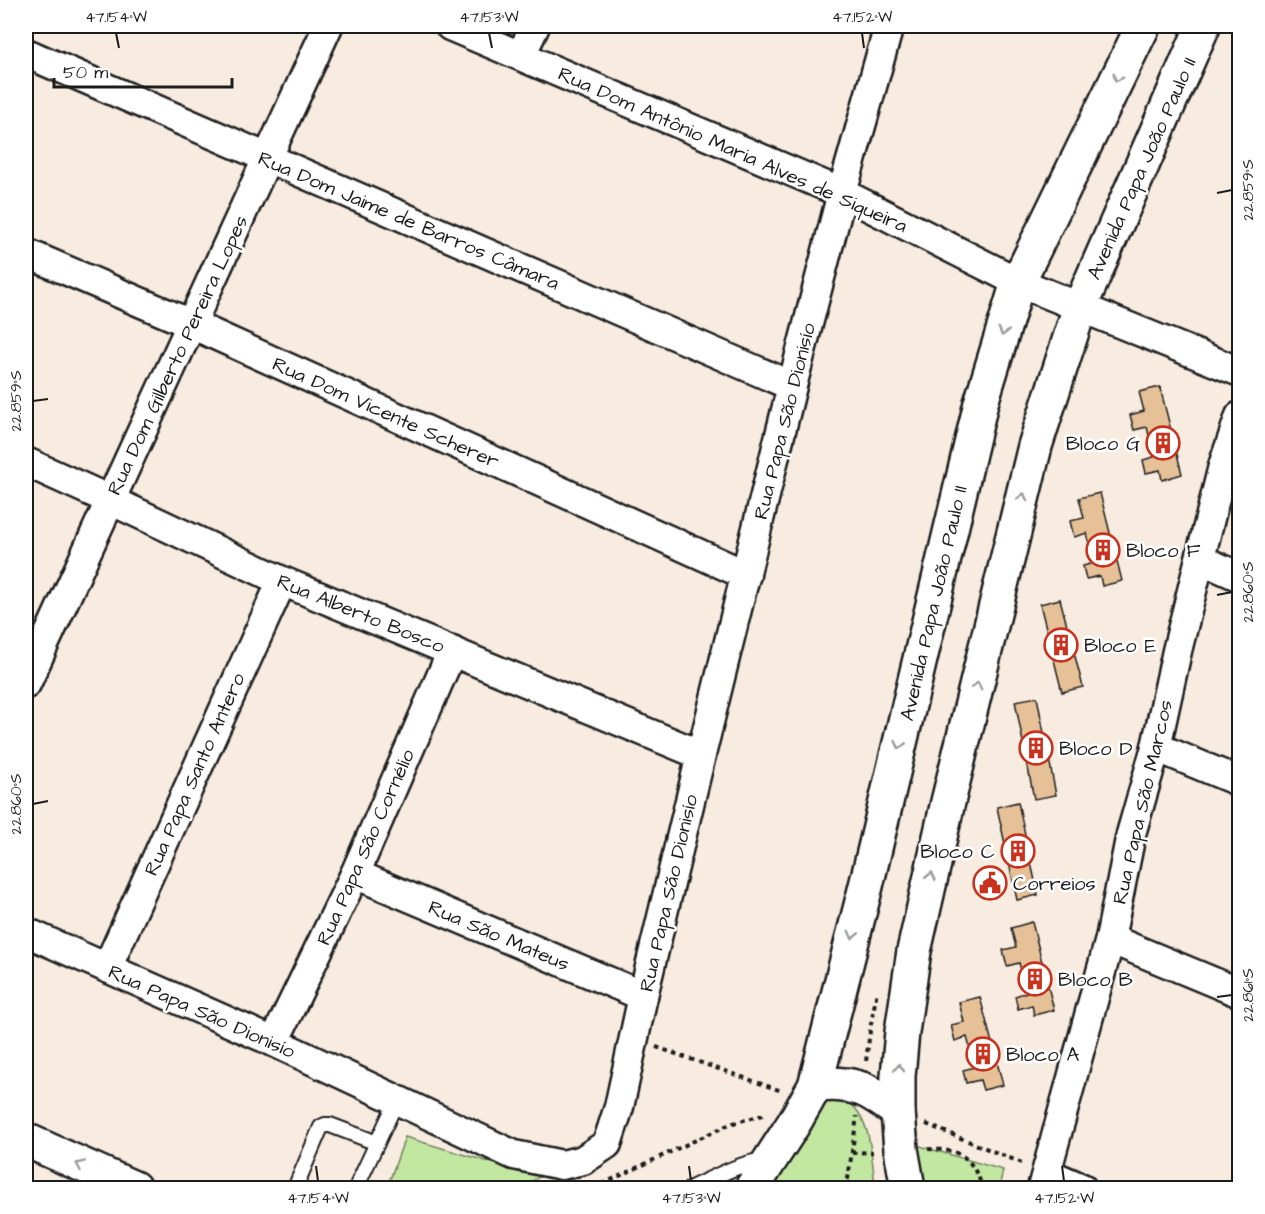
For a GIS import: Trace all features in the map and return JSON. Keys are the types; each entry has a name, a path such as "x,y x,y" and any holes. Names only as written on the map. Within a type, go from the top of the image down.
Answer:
{"street":[{"name":"Rua Dom Gilberto Pereira Lopes","path":"26,684 328,26"},
{"name":"Rua Dom Antônio Maria Alves de Siqueira","path":"450,26 842,193 1018,282 1239,372"},
{"path":"521,56 535,26"},
{"name":"Rua Papa São Dionisío","path":"26,932 273,1042 514,1155 562,1165 583,1160 607,1144 619,1107 700,755 792,386 888,26"},
{"name":"Avenida Papa João Paulo II","path":"752,1188 806,1103 866,886 981,403 1018,282 1143,26"},
{"name":"Avenida Papa João Paulo II","path":"908,1188 901,1149 898,1076 902,1032 916,940 1035,446 1080,308 1203,26"},
{"name":"Rua Dom Jaime de Barros Câmara","path":"26,53 792,386"},
{"name":"Rua Dom Vicente Scherer","path":"26,253 191,324 746,575"},
{"name":"Rua Papa São Marcos","path":"1044,1181 1110,939 1131,834 1156,747 1200,559 1239,416"},
{"name":"Rua Alberto Bosco","path":"26,462 282,581 700,755"},
{"path":"1200,559 1239,577"},
{"name":"Rua Papa Santo Antero","path":"107,968 282,581"},
{"name":"Rua Papa São Cornélio","path":"273,1042 355,874 452,651"},
{"path":"1156,747 1239,782"},
{"name":"Rua São Mateus","path":"355,874 643,996"},
{"path":"1110,939 1239,993"},
{"path":"806,1103 822,1085 838,1084 862,1089 898,1112"},
{"path":"26,1140 134,1188"},
{"path":"1044,1181 1082,1188"}],"lane":[{"path":"356,1188 397,1100"},
{"path":"296,1188 321,1127 330,1125 377,1143"},
{"path":"691,1188 736,1167 771,1159"}],"path":[{"path":"633,1039 806,1103"},
{"path":"844,1188 848,1179 862,1089"},
{"path":"594,1188 730,1124 764,1114 780,1115 806,1103"},
{"path":"898,1112 1044,1181"},
{"path":"901,1149 948,1149 958,1153 975,1169 983,1188"},
{"path":"26,1184 35,1188"}],"green space":[{"path":"819,1097 838,1097 858,1111 868,1135 875,1188 775,1188"},
{"path":"405,1137 540,1177 518,1188 387,1188"},
{"path":"906,1142 1003,1170 999,1188 914,1188"}],"building":[{"name":"Bloco G","path":"1160,387 1182,474 1162,480 1160,470 1146,473 1143,460 1154,457 1147,427 1134,430 1130,415 1144,411 1139,392"},
{"name":"Bloco F","path":"1100,493 1122,581 1102,586 1100,576 1086,579 1083,566 1094,563 1087,533 1074,537 1070,521 1084,518 1079,498"},
{"name":"Bloco E","path":"1060,599 1083,687 1062,692 1040,604"},
{"name":"Bloco D","path":"1037,697 1056,795 1034,799 1015,701"},
{"name":"Bloco C","path":"1018,802 1038,895 1017,900 997,807"},
{"name":"Bloco B","path":"1032,922 1054,1010 1034,1015 1032,1005 1018,1009 1015,996 1027,992 1019,963 1007,966 1003,950 1016,947 1011,928"},
{"name":"Bloco A","path":"980,997 1003,1085 983,1090 980,1080 966,1083 963,1070 975,1067 967,1037 955,1041 951,1025 964,1022 959,1002"}],"place":[{"name":"Bloco G","path":"1163,443"},
{"name":"Bloco F","path":"1103,550"},
{"name":"Bloco E","path":"1061,645"},
{"name":"Bloco D","path":"1036,748"},
{"name":"Bloco C","path":"1018,851"},
{"name":"Correios","path":"990,883"},
{"name":"Bloco B","path":"1035,979"},
{"name":"Bloco A","path":"983,1054"}]}
